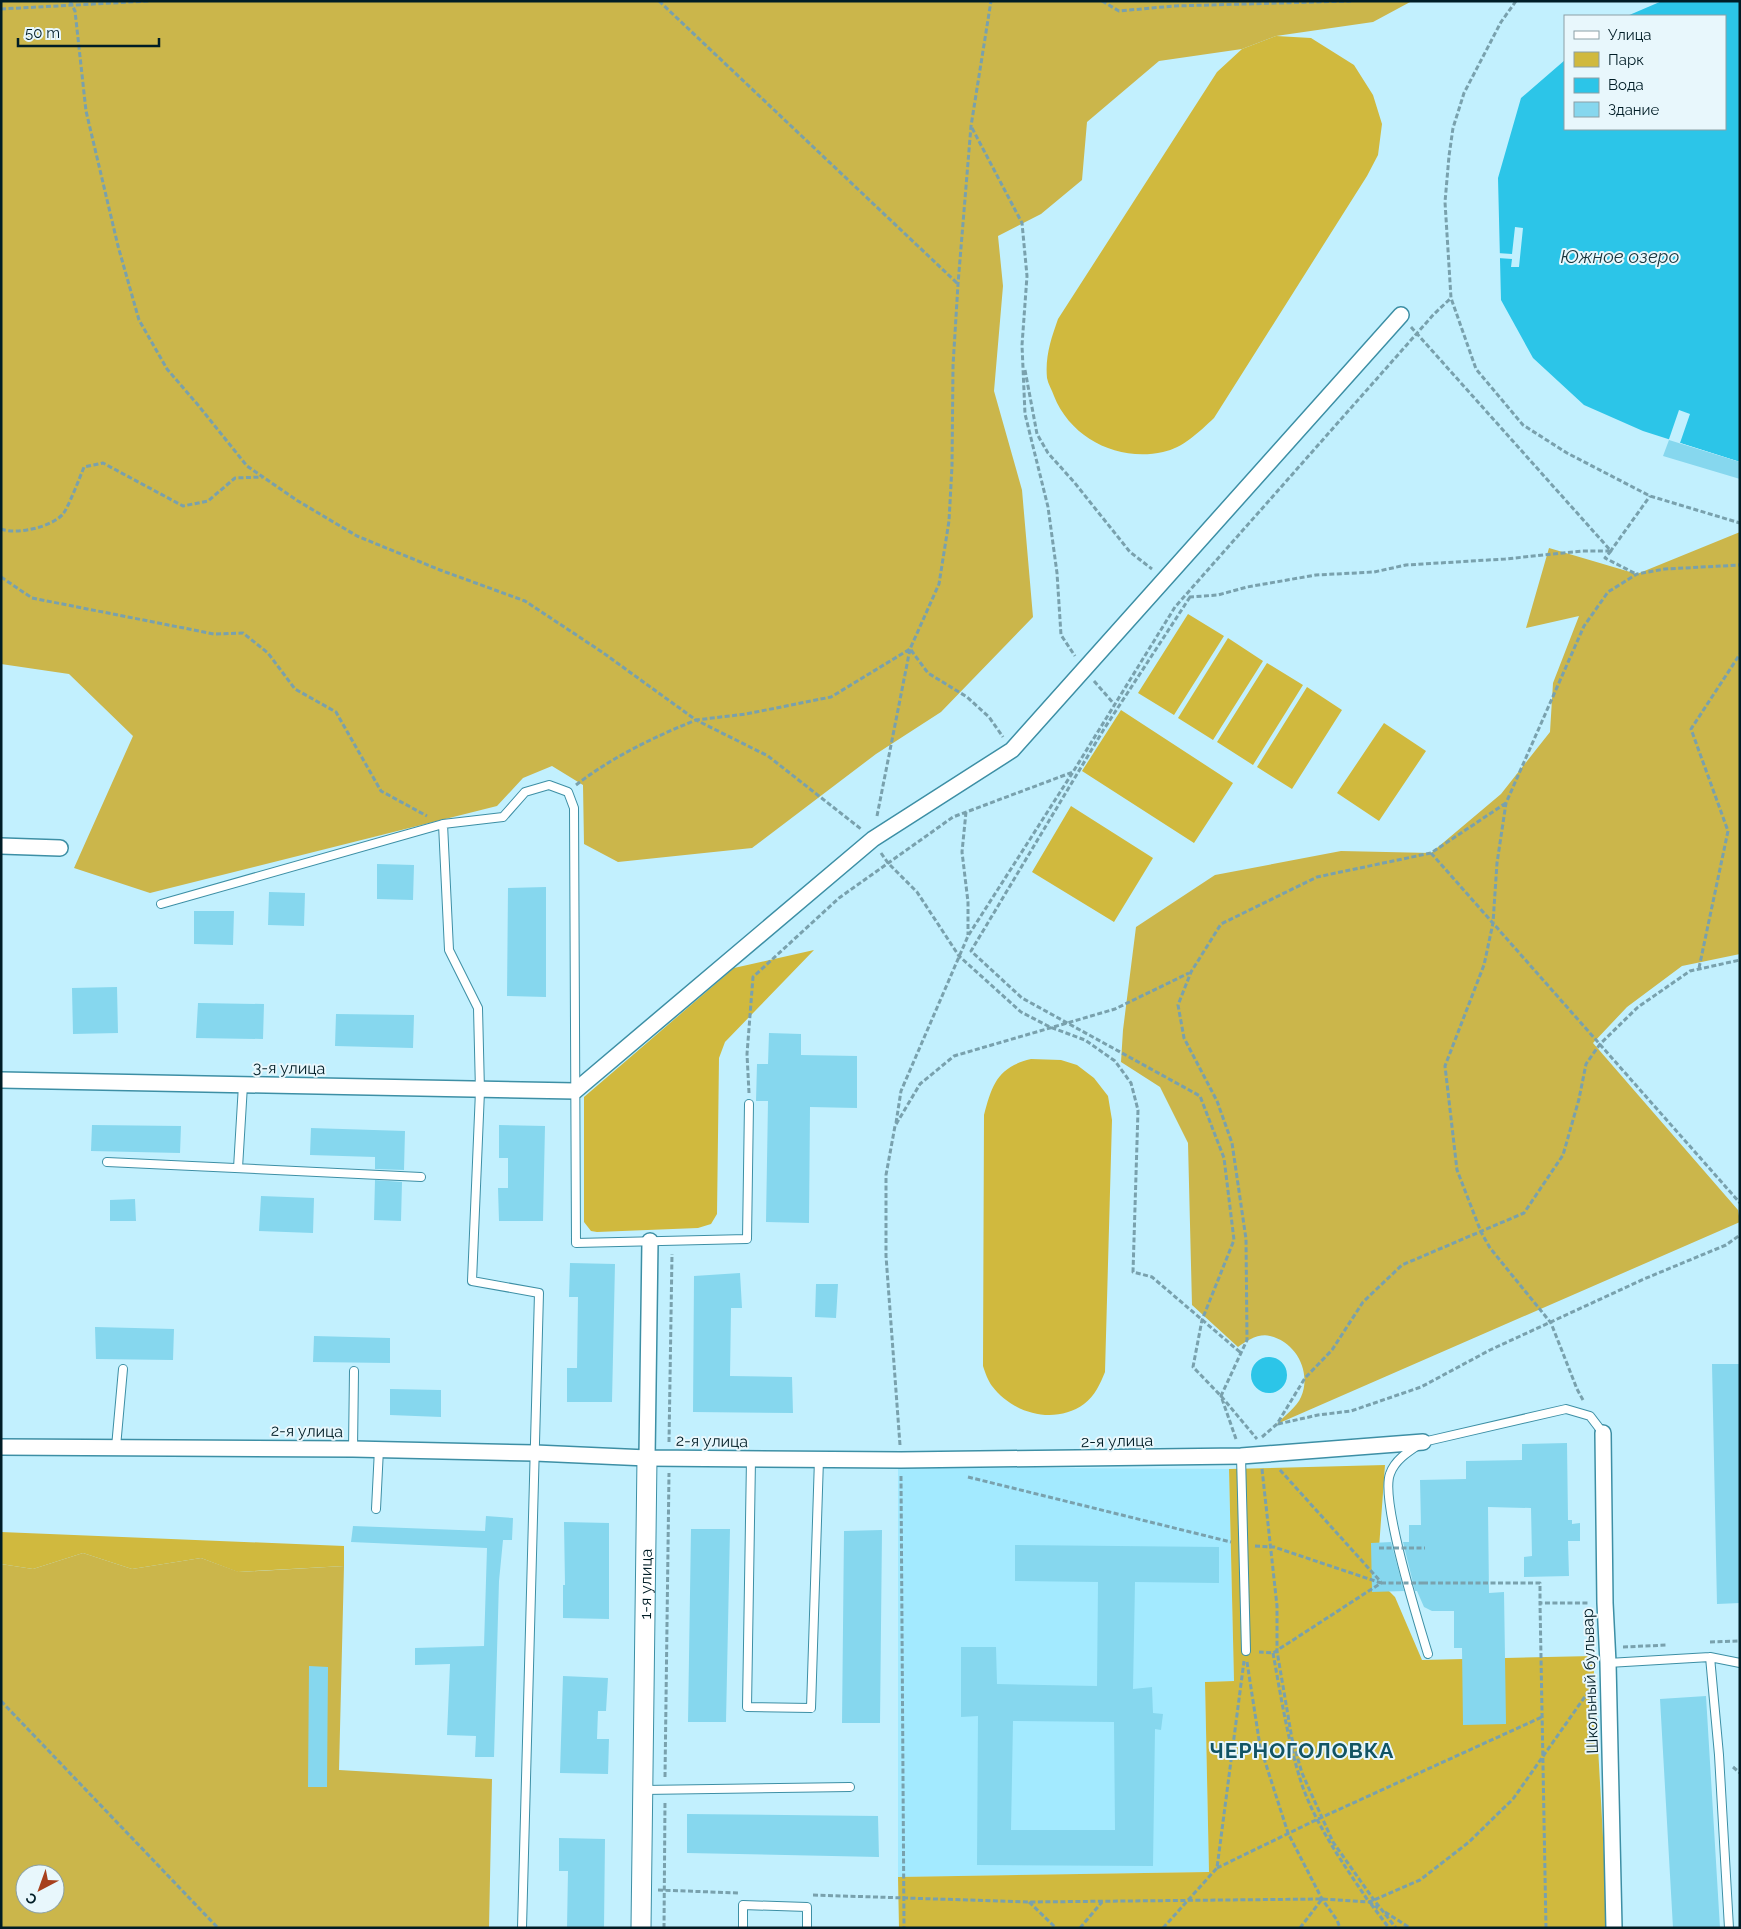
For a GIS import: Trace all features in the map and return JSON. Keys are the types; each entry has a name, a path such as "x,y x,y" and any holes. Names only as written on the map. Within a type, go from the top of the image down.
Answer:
{"street":[{"path":"575,1091 873,839 1012,750 1400,315"},
{"path":"1,846 60,848"},
{"name":"3-я улица","path":"1,1080 575,1091"},
{"name":"1-я улица","path":"641,1928 650,1241"},
{"name":"Школьный бульвар","path":"1603,1434 1605,1603 1614,1928"},
{"name":"2-я улица","path":"1,1447 379,1449 647,1458 901,1460 1241,1456 1261,1450 1422,1442"}],"lane":[{"path":"161,904 443,824 503,817 525,792 549,785 568,792 574,808 576,1243 747,1239 749,1104"},
{"path":"443,824 449,950 478,1008 480,1090 472,1281 539,1292 522,1928"},
{"path":"238,1168 243,1085"},
{"path":"107,1162 421,1177"},
{"path":"116,1447 123,1369"},
{"path":"353,1449 354,1371"},
{"path":"1428,1654 1413,1604 1390,1507 1388,1486 1390,1474 1394,1466 1405,1454 1422,1442 1566,1409 1590,1416 1603,1434"},
{"path":"376,1509 379,1449"},
{"path":"1241,1456 1246,1651"},
{"path":"751,1459 747,1707 810,1708 819,1459"},
{"path":"1608,1663 1710,1657 1740,1663"},
{"path":"1710,1657 1719,1755 1728,1928"},
{"path":"643,1790 850,1787"},
{"path":"743,1928 743,1905 808,1907 807,1928"}],"path":[{"path":"1,9 71,3 149,1"},
{"path":"659,1 958,284"},
{"path":"873,839 910,649 939,584 949,521 952,466 953,366 958,284 972,126 991,1"},
{"path":"1102,1 1119,10 1174,6 1351,1"},
{"path":"1516,1 1501,22 1464,92 1453,128 1445,202 1451,298 1476,369 1523,425 1567,453 1650,496 1740,523"},
{"path":"71,3 75,12 86,111 118,246 139,320 167,369 246,466 298,501 357,536 440,570 525,601 602,652 696,720 768,756 873,839 888,863 917,892 959,956 1021,1012 1050,1027 1084,1040 1115,1061 1130,1082 1138,1110 1133,1272 1152,1277 1241,1353"},
{"path":"972,126 1022,223 1027,276 1023,360 1025,414 1048,507 1057,573 1061,635 1084,668 1115,705"},
{"path":"1400,315 1611,551"},
{"path":"1023,360 1037,434 1048,453 1074,482 1130,552 1164,578"},
{"path":"1,529 8,532 41,528 63,514 84,467 103,463 184,506 208,501 235,478 263,477"},
{"path":"1637,574 1605,558 1650,496"},
{"path":"1183,597 1218,595 1248,587 1316,575 1374,572 1406,565 1505,559 1582,551 1611,551"},
{"path":"1586,1404 1577,1389 1551,1323 1490,1248 1481,1232 1458,1170 1445,1066 1484,965 1493,923 1497,863 1506,803 1584,626 1608,592 1637,574 1665,569 1740,565"},
{"path":"1,577 32,598 214,634 243,633 268,653 294,689 336,712 381,791 443,824"},
{"path":"1190,597 1104,729 971,951 1022,998 1200,1096 1224,1158 1234,1240 1202,1320 1193,1367 1221,1396 1261,1450 1382,1583"},
{"path":"568,792 594,772 656,736 696,720 746,714 831,696 910,649"},
{"path":"910,649 928,673 967,696 989,717 1012,750"},
{"path":"1699,968 1728,831 1691,729 1740,654"},
{"path":"904,1928 901,1460 886,1256 886,1175 901,1091 968,936 1073,772"},
{"path":"1261,1450 1241,1456 1221,1396 1247,1340 1246,1240 1232,1144 1217,1101 1184,1038 1178,1005 1190,972 1221,924 1318,877 1431,853 1506,803"},
{"path":"966,812 962,852 968,902 968,936"},
{"path":"1431,853 1740,1203"},
{"path":"1277,1651 1277,1606 1261,1450 1263,1436 1277,1424 1305,1378 1332,1350 1363,1302 1402,1265 1524,1213 1563,1155 1579,1100 1586,1064 1600,1044 1638,1007 1690,971 1740,960"},
{"path":"895,1126 920,1084 954,1056 1115,1009 1190,972"},
{"path":"1277,1424 1318,1415 1351,1411 1421,1387 1490,1350 1644,1279 1726,1245 1740,1235"},
{"path":"664,1928 672,1240"},
{"path":"1261,1450 1263,1436"},
{"path":"968,1477 1243,1545 1270,1546 1382,1583 1540,1583 1546,1928"},
{"path":"1379,1548 1425,1548"},
{"path":"1382,1583 1273,1653 1290,1742 1303,1786 1333,1842 1396,1928"},
{"path":"1540,1603 1605,1603"},
{"path":"1246,1651 1260,1746 1288,1833 1322,1899 1337,1920 1340,1928"},
{"path":"1217,1868 1246,1651"},
{"path":"808,1895 1029,1902 1322,1899 1369,1902 1420,1880 1469,1842 1513,1799 1608,1663"},
{"path":"1,1701 218,1928"},
{"path":"1163,1928 1217,1868 1320,1818 1542,1717"},
{"path":"1320,1818 1330,1844 1389,1928"},
{"path":"642,1890 741,1893"},
{"path":"1300,1928 1322,1899"},
{"path":"1080,1928 1102,1901"},
{"path":"1029,1902 1056,1928"},
{"path":"1369,1902 1410,1928"}],"shaded area":[{"path":"1,1 1412,1 1373,22 1276,36 1242,49 1159,61 1087,122 1082,180 1041,214 998,236 1003,286 994,391 1022,490 1033,617 941,712 876,754 752,848 618,862 584,844 583,785 552,766 523,778 497,806 150,893 74,868 133,736 69,674 1,664"},
{"path":"1740,532 1740,954 1682,966 1627,1007 1593,1043 1738,1210 1740,1222 1277,1424 1301,1397 1304,1387 1303,1368 1294,1351 1279,1339 1270,1336 1257,1337 1238,1347 1192,1305 1188,1143 1160,1087 1121,1062 1123,1030 1136,927 1215,875 1341,851 1431,853 1501,794 1550,732 1553,683 1579,616 1526,628 1549,548 1637,574"},
{"path":"898,1467 1229,1469 1234,1681 1205,1682 1209,1872 898,1877"},
{"path":"83,1553 132,1569 201,1558 239,1572 344,1566 339,1770 492,1779 489,1928 1,1928 1,1564 33,1569"}],"green space":[{"path":"1276,36 1311,38 1354,65 1373,95 1382,124 1378,155 1367,176 1214,418 1184,443 1163,452 1130,454 1098,444 1072,424 1062,411 1048,380 1048,355 1058,319 1217,72 1242,49"},
{"path":"1188,614 1224,636 1174,715 1138,693"},
{"path":"1228,638 1263,661 1213,740 1178,718"},
{"path":"1267,663 1303,685 1253,765 1217,742"},
{"path":"1307,687 1342,710 1292,789 1257,767"},
{"path":"1121,710 1233,783 1194,843 1082,771"},
{"path":"1384,723 1426,751 1379,821 1337,793"},
{"path":"1071,806 1153,858 1114,922 1032,872"},
{"path":"814,950 725,1042 719,1058 717,1214 711,1224 698,1228 591,1231 584,1222 584,1097 734,968"},
{"path":"1031,1059 1061,1060 1077,1065 1094,1078 1108,1096 1112,1120 1105,1372 1094,1394 1088,1401 1073,1410 1048,1415 1023,1410 1011,1404 992,1386 983,1366 984,1115 990,1094 998,1078 1011,1067"},
{"path":"1385,1465 1379,1548 1381,1583 1395,1597 1422,1660 1593,1656 1608,1928 899,1928 898,1877 1209,1872 1205,1682 1234,1681 1229,1469"},
{"path":"1,1532 344,1546 344,1566 238,1572 201,1558 132,1569 83,1553 33,1569 1,1564"}],"water":[{"name":"Южное озеро","path":"1662,1 1740,1 1740,462 1643,431 1584,405 1533,358 1501,300 1498,178 1521,98 1564,61 1564,130 1726,130 1726,15 1629,15"},
{"path":"1269,1357 1282,1362 1287,1375 1282,1388 1269,1393 1256,1388 1251,1375 1256,1362"}],"pier":[{"path":"1515,227 1523,228 1519,267 1511,267 1512,259 1498,258 1497,253 1512,254"},
{"path":"1679,410 1690,414 1680,443 1740,462 1739,465 1668,442"}],"building":[{"path":"1669,440 1740,462 1740,479 1663,456"},
{"path":"377,864 414,865 413,900 377,899"},
{"path":"546,887 546,997 507,996 508,888"},
{"path":"269,892 305,893 304,926 268,925"},
{"path":"194,911 234,911 233,945 194,944"},
{"path":"117,987 118,1033 73,1034 72,988"},
{"path":"198,1003 264,1004 263,1039 196,1038"},
{"path":"336,1014 414,1015 413,1048 335,1046"},
{"path":"769,1033 801,1034 801,1055 857,1056 857,1108 810,1107 809,1223 766,1222 768,1101 756,1101 757,1064 768,1064"},
{"path":"92,1125 181,1126 180,1153 91,1151"},
{"path":"499,1125 545,1126 543,1221 499,1221 498,1188 508,1188 508,1158 499,1158"},
{"path":"311,1128 405,1131 404,1170 375,1169 375,1157 310,1155"},
{"path":"375,1180 402,1182 401,1221 374,1220"},
{"path":"261,1196 314,1198 313,1233 259,1231"},
{"path":"135,1199 136,1221 110,1221 110,1200"},
{"path":"570,1263 615,1264 612,1402 567,1402 567,1368 577,1368 578,1297 569,1297"},
{"path":"740,1273 742,1308 731,1308 730,1376 792,1377 793,1413 693,1412 694,1276"},
{"path":"816,1284 838,1284 836,1318 815,1317"},
{"path":"95,1327 174,1329 173,1360 96,1359"},
{"path":"314,1336 390,1338 390,1363 313,1362"},
{"path":"1712,1364 1740,1364 1740,1603 1717,1604"},
{"path":"390,1389 441,1390 441,1417 390,1415"},
{"path":"1567,1443 1568,1520 1572,1520 1572,1524 1580,1523 1580,1541 1568,1541 1569,1576 1524,1577 1524,1557 1532,1556 1531,1508 1488,1507 1489,1593 1504,1592 1506,1724 1463,1725 1462,1648 1454,1648 1454,1611 1432,1611 1424,1607 1417,1591 1415,1591 1403,1542 1409,1542 1409,1525 1421,1525 1420,1480 1466,1479 1466,1461 1522,1460 1522,1444"},
{"path":"486,1516 513,1518 512,1540 503,1540 499,1581 494,1757 475,1757 476,1736 447,1735 450,1664 415,1665 415,1648 484,1646 487,1548 351,1542 353,1526 485,1531"},
{"path":"564,1522 609,1523 609,1619 563,1618 563,1585 565,1585"},
{"path":"691,1529 730,1529 726,1722 688,1722"},
{"path":"882,1530 880,1723 842,1723 844,1531"},
{"path":"1391,1542 1404,1591 1372,1592 1371,1543"},
{"path":"1015,1545 1219,1547 1219,1583 1135,1582 1133,1689 1152,1687 1153,1713 1163,1714 1161,1730 1155,1729 1153,1866 977,1865 978,1716 961,1717 961,1647 996,1647 997,1684 1097,1686 1098,1582 1015,1581","holes":["1013,1721 1114,1722 1115,1830 1011,1830"]},
{"path":"309,1666 328,1667 327,1787 308,1787"},
{"path":"563,1676 608,1678 606,1711 598,1711 597,1739 609,1739 608,1774 560,1773"},
{"path":"1706,1696 1720,1928 1673,1928 1660,1699"},
{"path":"687,1814 878,1816 879,1857 687,1853"},
{"path":"559,1838 605,1839 604,1928 567,1928 568,1871 559,1871"}],"district":[{"name":"ЧЕРНОГОЛОВКА","path":"1302,1750"}]}
